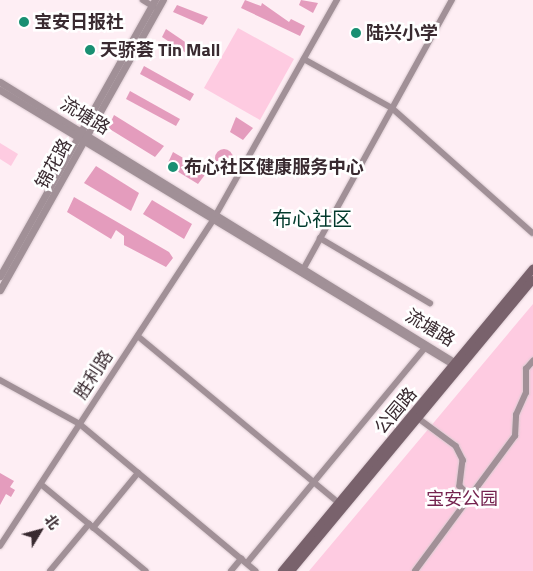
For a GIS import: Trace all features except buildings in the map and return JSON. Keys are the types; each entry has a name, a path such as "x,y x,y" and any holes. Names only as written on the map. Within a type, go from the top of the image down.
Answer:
{"main road":[{"name":"公园路","path":"282,571 456,365 530,282 533,269"},
{"name":"公园路","path":"291,571 418,418 456,365"}],"street":[{"path":"143,0 155,5"},
{"name":"锦花路","path":"0,290 82,136 155,5 163,0"},
{"name":"胜利路","path":"0,546 215,217 337,0"},
{"path":"304,268 452,0"},
{"path":"304,59 392,108 533,233"},
{"name":"流塘路","path":"0,82 82,136 215,217 424,349 456,365"},
{"name":"流塘路","path":"0,90 82,136"},
{"name":"锦花路","path":"0,276 82,136"},
{"name":"流塘路","path":"215,217 304,268 456,365"},
{"path":"320,238 430,303"},
{"path":"138,336 339,503"},
{"path":"247,563 424,349"},
{"path":"415,571 437,536 471,498 515,436 516,415 526,393 526,368 533,361"},
{"path":"0,380 80,424 256,571"},
{"path":"418,418 456,446 463,460 460,486 471,498"},
{"path":"50,571 138,473"},
{"path":"41,484 146,571"},
{"path":"231,571 241,559"}],"green space":[{"path":"238,28 294,59 260,120 204,88"},
{"path":"0,143 18,154 11,166 0,159"},
{"name":"宝安公园","path":"533,304 533,571 309,571 430,427"}],"place":[{"name":"宝安日报社","path":"24,22"},
{"name":"陆兴小学","path":"356,33"},
{"name":"天骄荟 Tin Mall","path":"90,50"},
{"name":"布心社区健康服务中心","path":"173,167"}],"district":[{"name":"布心社区","path":"312,218"}]}
